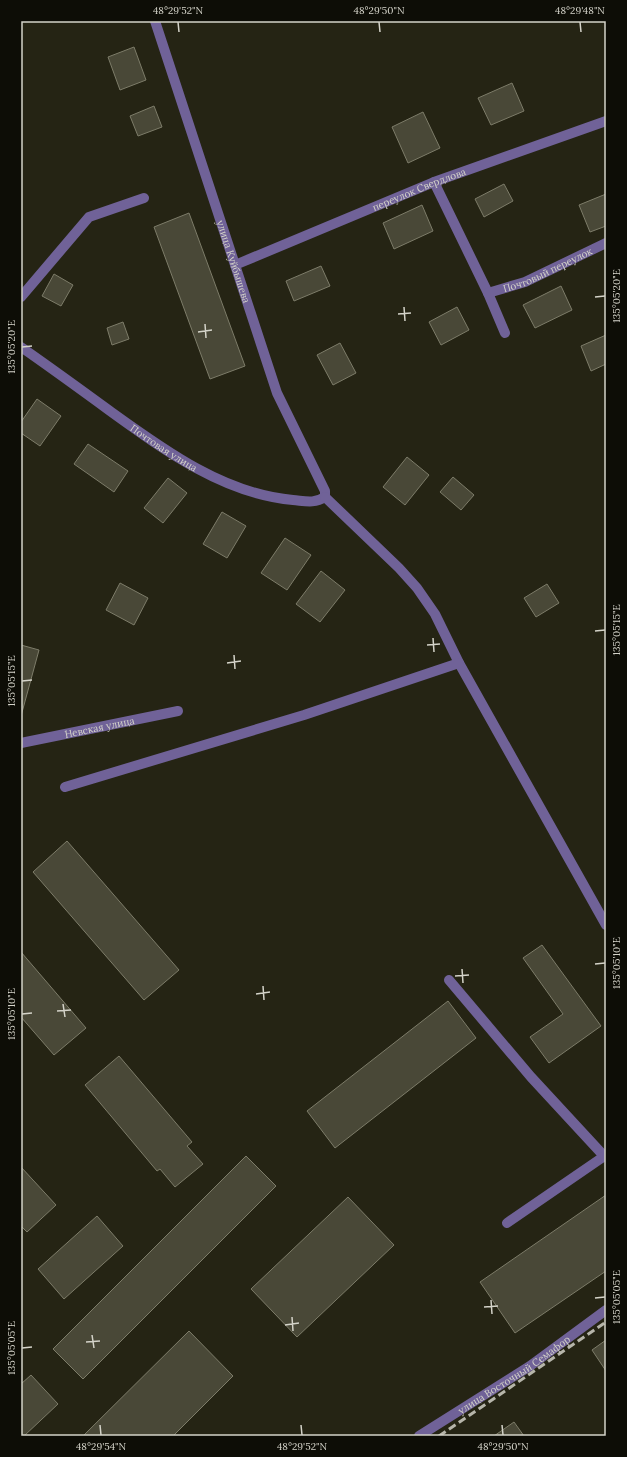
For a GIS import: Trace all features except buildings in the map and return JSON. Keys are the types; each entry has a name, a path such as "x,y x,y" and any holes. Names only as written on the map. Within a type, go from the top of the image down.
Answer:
{"street":[{"name":"улица Куйбышева","path":"155,21 277,393 325,491 325,497"},
{"name":"переулок Свердлова","path":"234,265 434,182 606,122"},
{"path":"434,182 488,293 505,333"},
{"path":"21,297 89,217 144,198"},
{"name":"Почтовый переулок","path":"488,293 525,282 606,243"},
{"name":"Почтовая улица","path":"21,347 151,440 188,463 224,482 273,498 316,502 325,497"},
{"path":"325,497 417,588 435,614 459,663 606,925"},
{"path":"65,787 304,715 459,663"},
{"name":"Невская улица","path":"21,743 178,711"},
{"path":"449,980 531,1077 605,1155 507,1223"},
{"name":"улица Восточный Семафор","path":"419,1436 530,1366 606,1310"}],"railway":[{"path":"439,1436 606,1322"}]}
